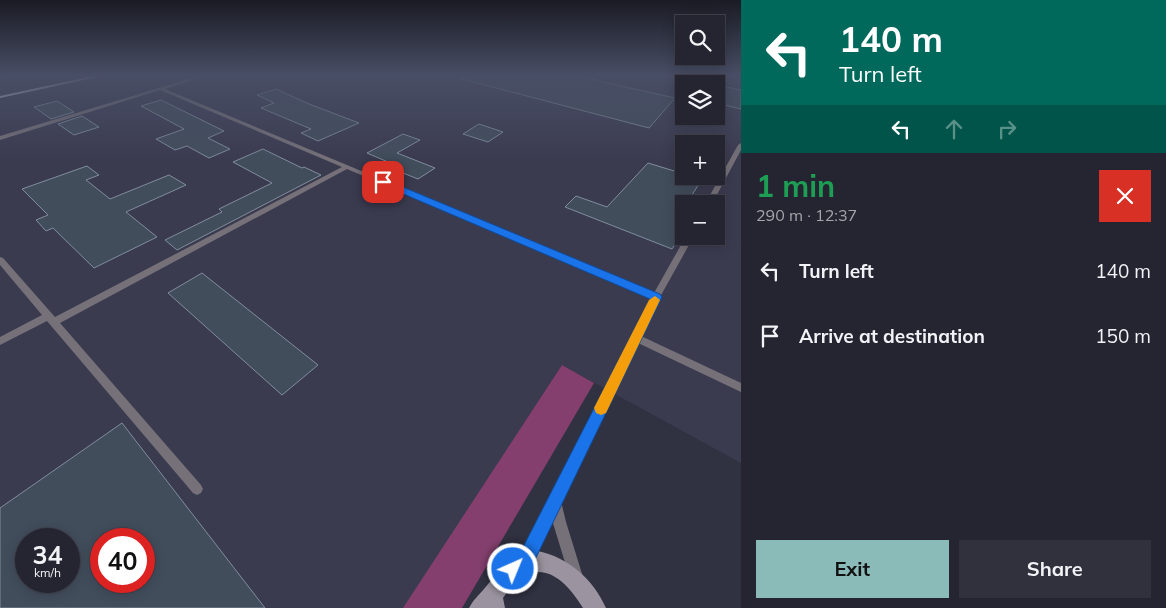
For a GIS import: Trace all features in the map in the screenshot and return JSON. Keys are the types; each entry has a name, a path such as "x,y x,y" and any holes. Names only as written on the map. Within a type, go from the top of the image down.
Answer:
{"street":[{"path":"489,604 513,569 524,563 537,562 551,564 564,571 577,582 595,608"}],"lane":[{"path":"0,138 114,103"},
{"path":"195,103 656,297"},
{"path":"713,195 741,145"},
{"path":"0,341 51,319 347,167"},
{"path":"524,563 656,297 685,245"},
{"path":"0,260 197,489"},
{"path":"636,338 741,388"},
{"path":"555,500 559,522 577,582"}],"shaded area":[{"path":"0,103 675,103 675,125 725,125 725,103 741,103 741,463 562,365 404,608 0,608"},
{"path":"562,365 594,383 462,608 403,608"}],"building":[{"path":"48,103 61,103 74,112 51,119 34,107"},
{"path":"150,103 168,103 224,131 208,138 230,149 209,158 187,146 175,150 156,139 184,129 141,106"},
{"path":"273,103 308,103 359,123 318,141 301,133 311,129 261,108"},
{"path":"555,103 670,103 649,128"},
{"path":"725,103 741,103 741,109 725,105"},
{"path":"82,116 99,127 74,135 58,124"},
{"path":"479,124 503,132 488,142 463,134"},
{"path":"403,134 420,140 397,153 435,168 418,179 398,171 402,168 367,153"},
{"path":"263,149 321,175 177,250 165,240 222,212 219,209 272,183 233,162"},
{"path":"648,163 675,171 675,185 698,185 692,195 675,195 675,244 672,249 565,207 576,196 607,207"},
{"path":"87,166 99,175 86,180 110,199 169,175 186,185 126,212 157,237 94,268 53,228 46,231 36,220 48,215 22,189"},
{"path":"202,273 318,365 282,395 168,293"},
{"path":"122,423 265,608 0,608 0,508"}],"slow traffic":[{"path":"601,408 655,300"}],"route":[{"path":"383,182 656,297 524,563 513,569"}]}
